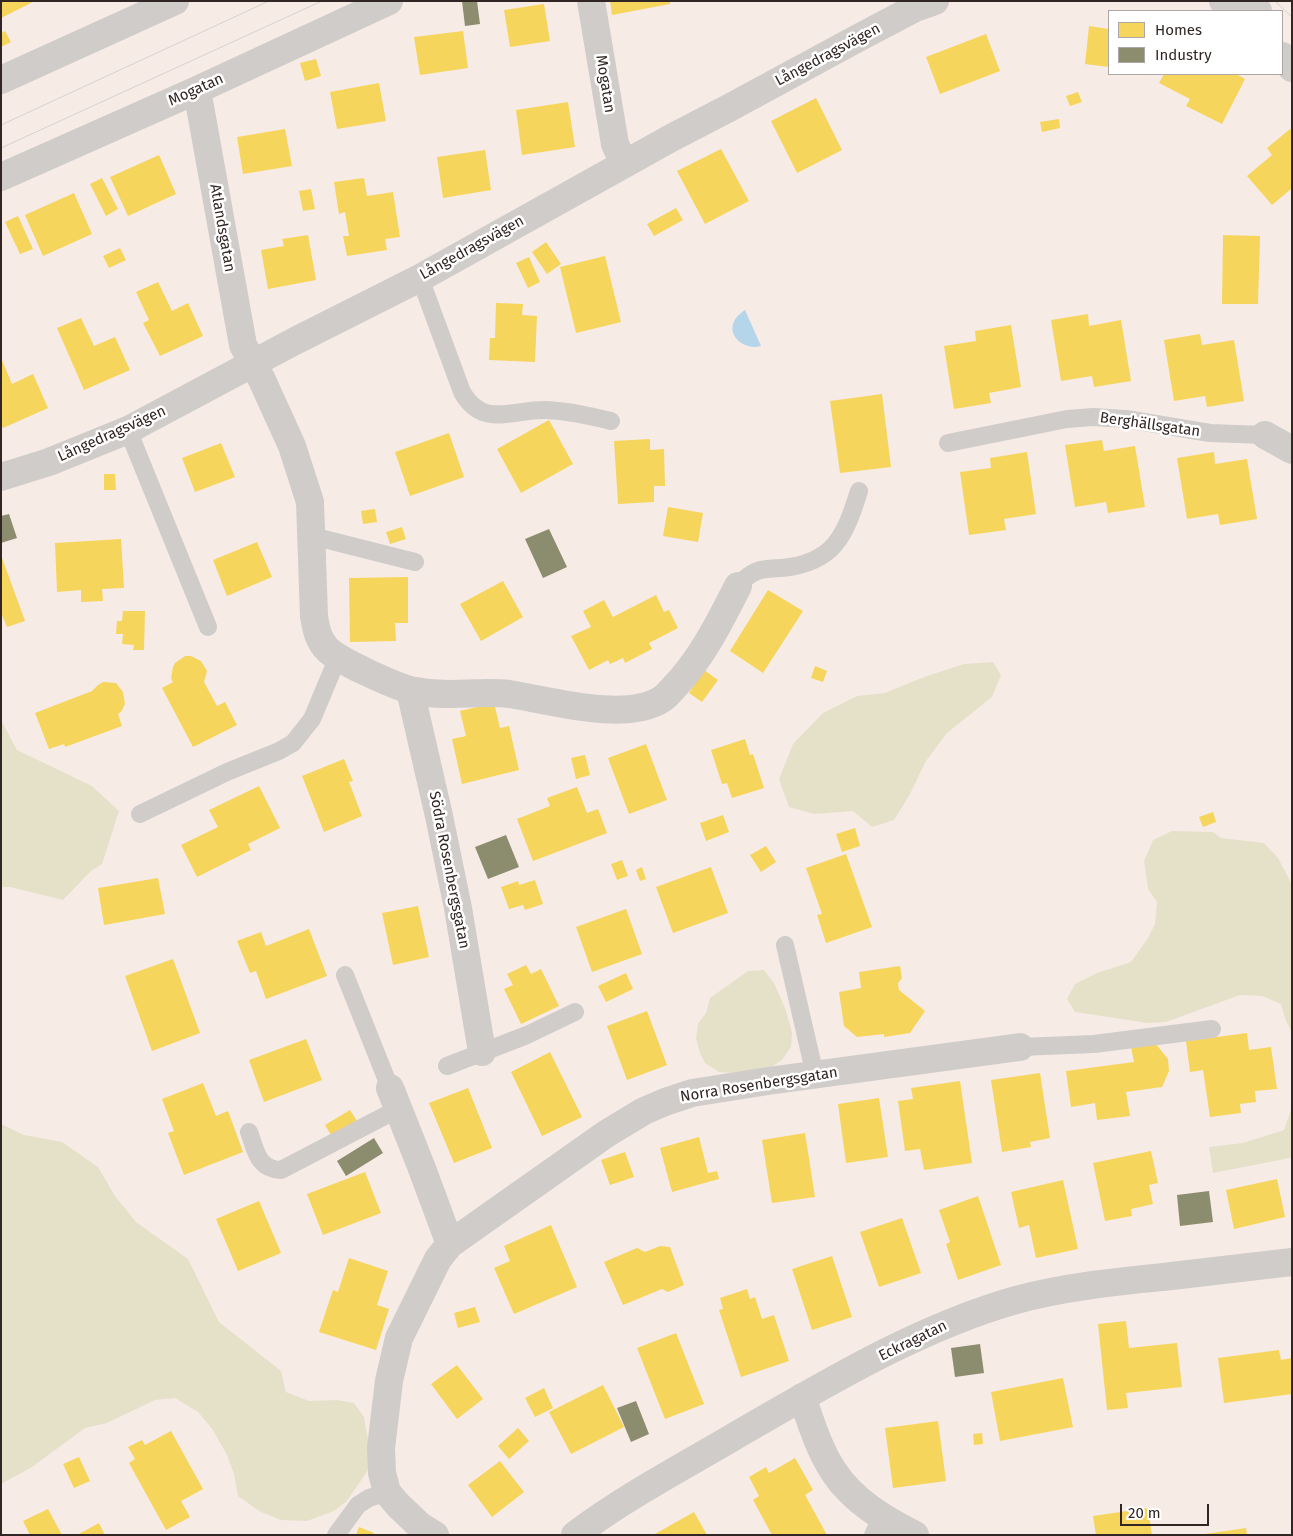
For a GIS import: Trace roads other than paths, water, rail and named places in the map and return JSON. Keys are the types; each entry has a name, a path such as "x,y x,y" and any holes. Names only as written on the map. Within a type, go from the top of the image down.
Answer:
{"street":[{"path":"1,80 175,1"},
{"name":"Mogatan","path":"1,178 389,1"},
{"name":"Mogatan","path":"591,1 614,144 624,164"},
{"name":"Långedragsvägen","path":"1,477 49,462 128,430 303,337 420,278 624,164 860,37 915,8 935,1"},
{"path":"1283,57 1292,68"},
{"name":"Atlandsgatan","path":"197,90 243,345 254,364"},
{"path":"254,364 288,438 310,502 312,596 316,630 321,642 328,650 338,657 379,677 410,690 447,694 507,694 562,705 597,709 636,708 662,698 689,671 709,643 738,586"},
{"name":"Berghällsgatan","path":"1265,435 1292,450"},
{"name":"Södra Rosenbergsgatan","path":"410,690 440,816 482,1052"},
{"name":"Norra Rosenbergsgatan","path":"435,1535 419,1525 398,1506 387,1492 382,1473 381,1448 388,1381 399,1338 438,1259 450,1244 599,1139 644,1111 665,1102 692,1093 1020,1047"},
{"path":"394,1098 450,1244"},
{"name":"Eckragatan","path":"575,1535 623,1501 802,1397 936,1328 975,1313 1018,1300 1114,1282 1292,1262"},
{"path":"802,1397 823,1453 847,1489 869,1508 878,1525 915,1535"}],"lane":[{"path":"420,278 462,392 469,404 479,411 489,414 502,415 543,410 568,411 611,421"},
{"name":"Berghällsgatan","path":"948,443 1067,419 1093,417 1126,419 1210,433 1265,435"},
{"path":"128,430 208,628"},
{"path":"738,586 745,577 755,572 809,563 821,557 843,535 851,518 859,490"},
{"path":"312,536 415,562"},
{"path":"140,814 293,743 312,719 338,657"},
{"path":"785,945 815,1076"},
{"path":"249,1132 264,1166 280,1170 288,1167 394,1098 345,975"},
{"path":"447,1066 534,1032 575,1012"},
{"path":"1020,1047 1094,1044 1212,1029"},
{"path":"336,1535 358,1505 369,1498 387,1492"}],"water":[{"path":"745,310 761,346 755,347 743,344 734,336 733,324 737,317"}],"tram line":[{"path":"1,125 269,1"},
{"path":"1,148 322,1"},
{"path":"1275,1 1292,17"}]}
